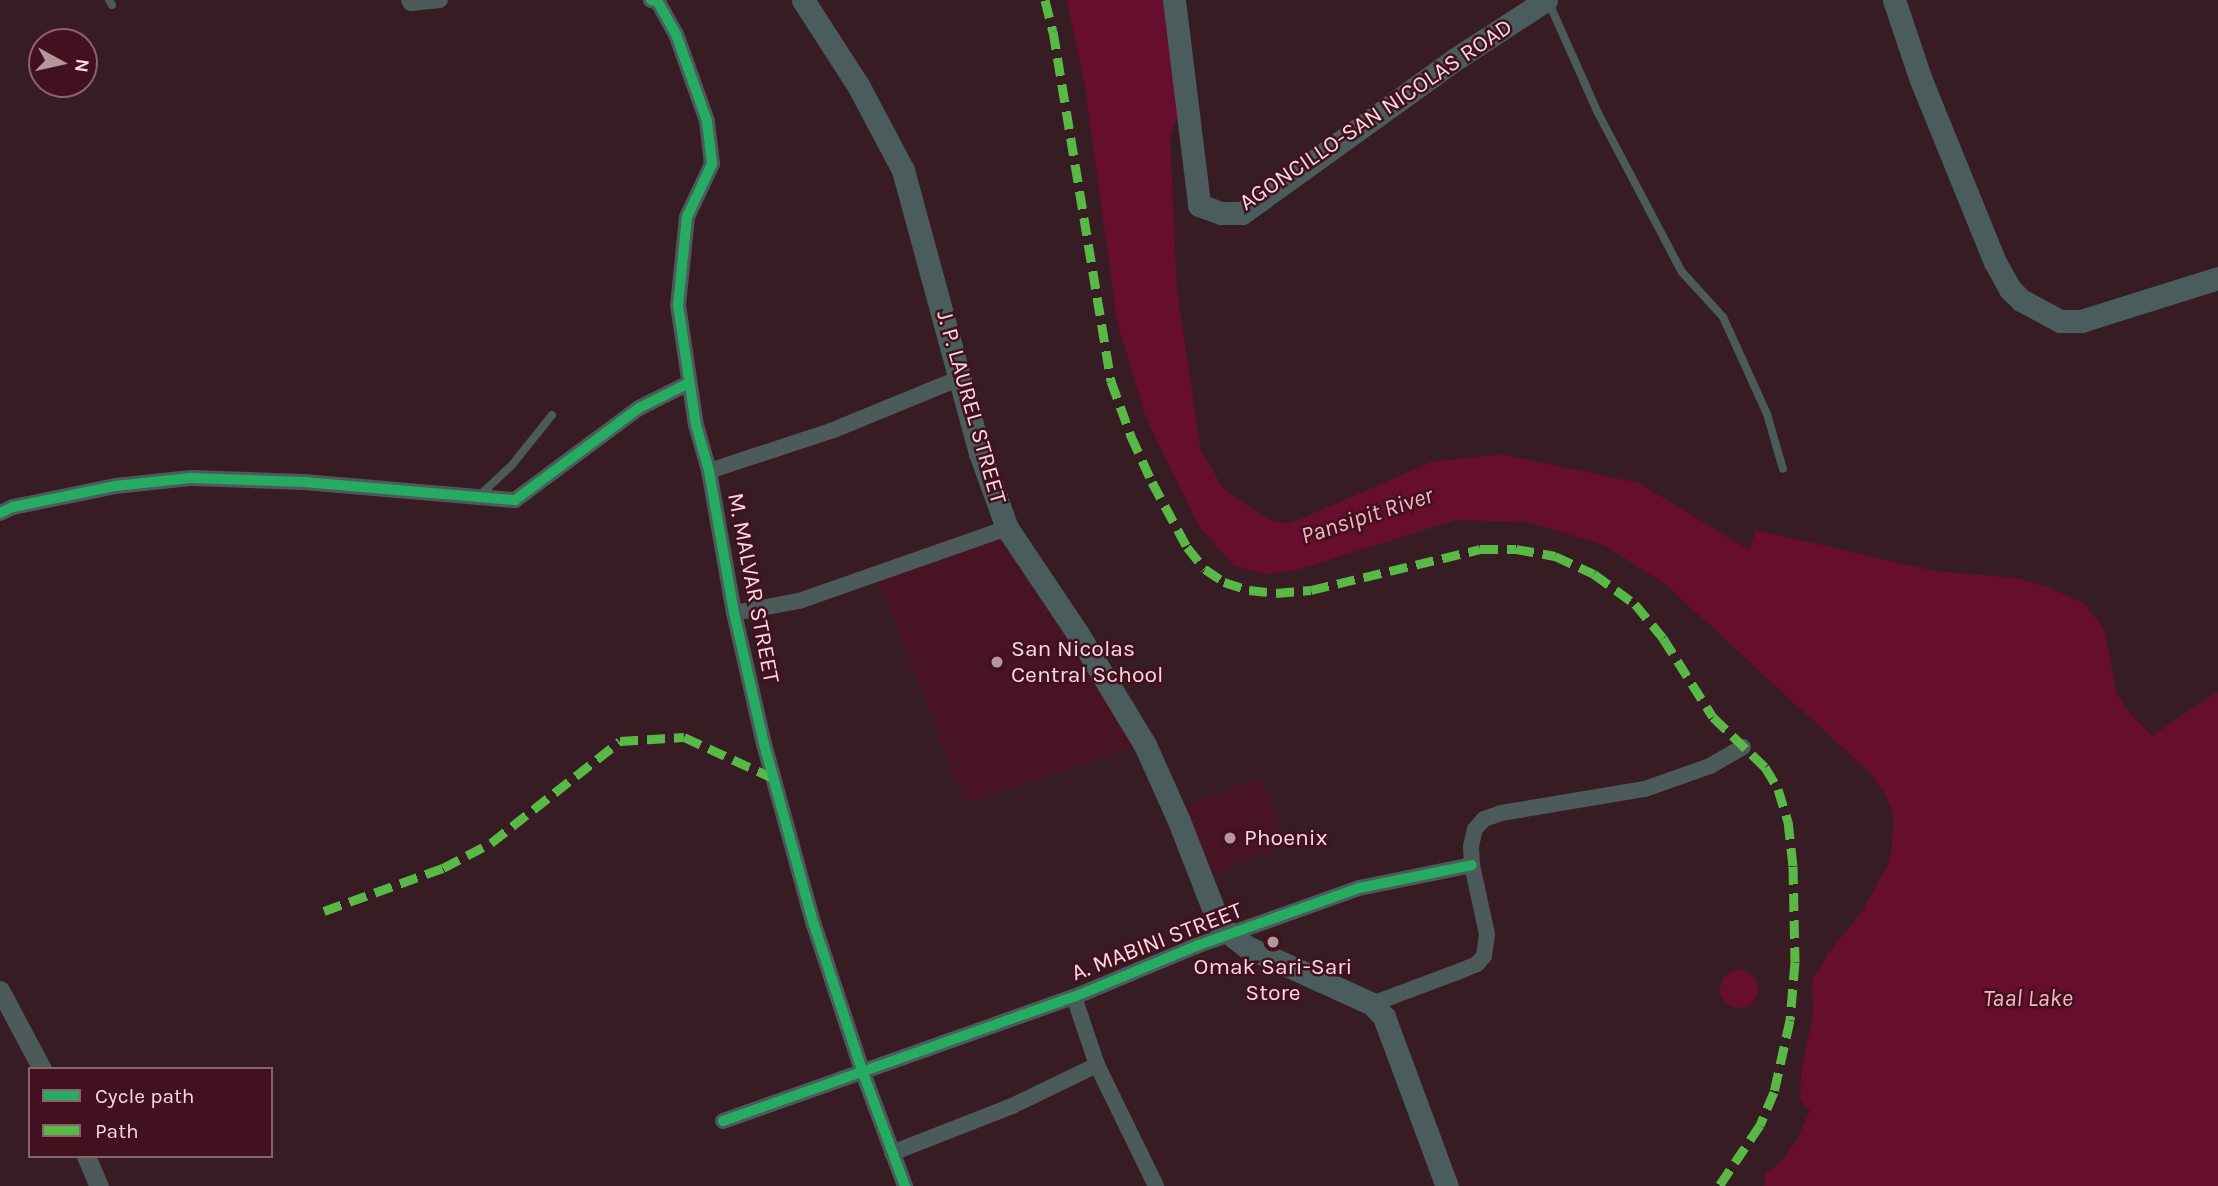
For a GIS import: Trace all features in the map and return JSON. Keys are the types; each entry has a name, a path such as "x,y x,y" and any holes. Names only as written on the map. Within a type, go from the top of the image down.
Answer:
{"main road":[{"name":"J. P. LAUREL STREET","path":"803,0 859,87 903,170 979,453 1007,528 1078,634 1144,745 1179,821 1220,926 1247,947 1372,1004"},
{"name":"AGONCILLO-SAN NICOLAS ROAD","path":"1174,0 1199,205 1221,212 1242,213 1454,60 1547,0"},
{"path":"1894,0 1921,80 1995,262 2010,289 2021,300 2060,321 2081,321 2218,278"},
{"path":"1372,1004 1384,1017 1396,1043 1447,1186"}],"street":[{"path":"409,0 411,3 440,0"},
{"name":"M. MALVAR STREET","path":"651,0 658,2 676,34 707,121 712,164 687,217 678,305 696,425 709,471 734,613 791,845 863,1073 905,1186"},
{"path":"709,471 831,431 960,378"},
{"path":"0,513 13,507 115,486 191,478 290,481 514,500 639,408 690,383"},
{"path":"734,613 799,601 1007,528"},
{"path":"1372,1004 1465,970 1477,964 1484,956 1487,934 1472,865 1475,829 1484,819 1501,813 1645,789 1710,766 1743,747"},
{"name":"A. MABINI STREET","path":"723,1121 1074,997 1230,935 1359,888 1472,865"},
{"path":"0,990 41,1067"},
{"path":"1074,997 1097,1065 1156,1186"},
{"path":"892,1153 1012,1106 1097,1065"},
{"path":"87,1158 99,1186"}],"lane":[{"path":"1547,0 1598,113 1682,272 1723,317 1767,414 1783,469"},
{"path":"479,497 512,465 552,415"}],"shaded area":[{"name":"San Nicolas Central School","path":"1000,534 1138,745 965,803 878,579"},
{"path":"1259,776 1288,843 1213,875 1184,808"}],"water":[{"name":"Taal Lake","path":"1067,0 1174,0 1182,107 1170,135 1177,291 1201,451 1224,489 1268,519 1289,524 1431,462 1501,454 1639,483 1749,550 1756,530 1935,571 2017,578 2084,603 2105,630 2116,691 2125,708 2152,736 2218,691 2218,1186 1764,1186 1766,1173 1779,1163 1797,1140 1810,1110 1800,1100 1801,1073 1813,1014 1812,980 1829,952 1862,912 1890,860 1894,822 1890,804 1882,790 1869,772 1666,585 1606,546 1528,522 1456,520 1297,570 1266,574 1235,566 1200,528 1146,418 1117,321 1085,87"},
{"path":"1739,970 1752,976 1758,989 1752,1002 1739,1008 1726,1002 1720,989 1726,976"}],"marked path":[{"path":"1045,0 1053,31 1111,381 1131,436 1152,482 1187,547 1205,569 1224,582 1249,590 1276,593 1311,590 1480,549 1516,549 1555,556 1594,574 1635,604 1663,638 1713,717 1765,767 1778,789 1788,821 1793,866 1795,962 1790,1020 1774,1092 1760,1125 1719,1186"},
{"path":"324,911 443,868 491,843 620,741 684,737 773,778"}],"cycle path":[{"path":"651,0 658,2 676,34 707,121 712,164 687,217 678,305 696,425 709,471 734,613 764,744 814,925 863,1073 905,1186"},
{"path":"0,513 13,507 115,486 191,478 304,482 515,500 639,408 689,383"},
{"path":"723,1121 1074,997 1196,946 1359,888 1472,865"}],"place":[{"name":"San Nicolas Central School","path":"997,662"},
{"name":"Phoenix","path":"1230,838"},
{"name":"Omak Sari-Sari Store","path":"1273,942"}],"water label":[{"name":"Pansipit River","path":"1367,516"}]}
